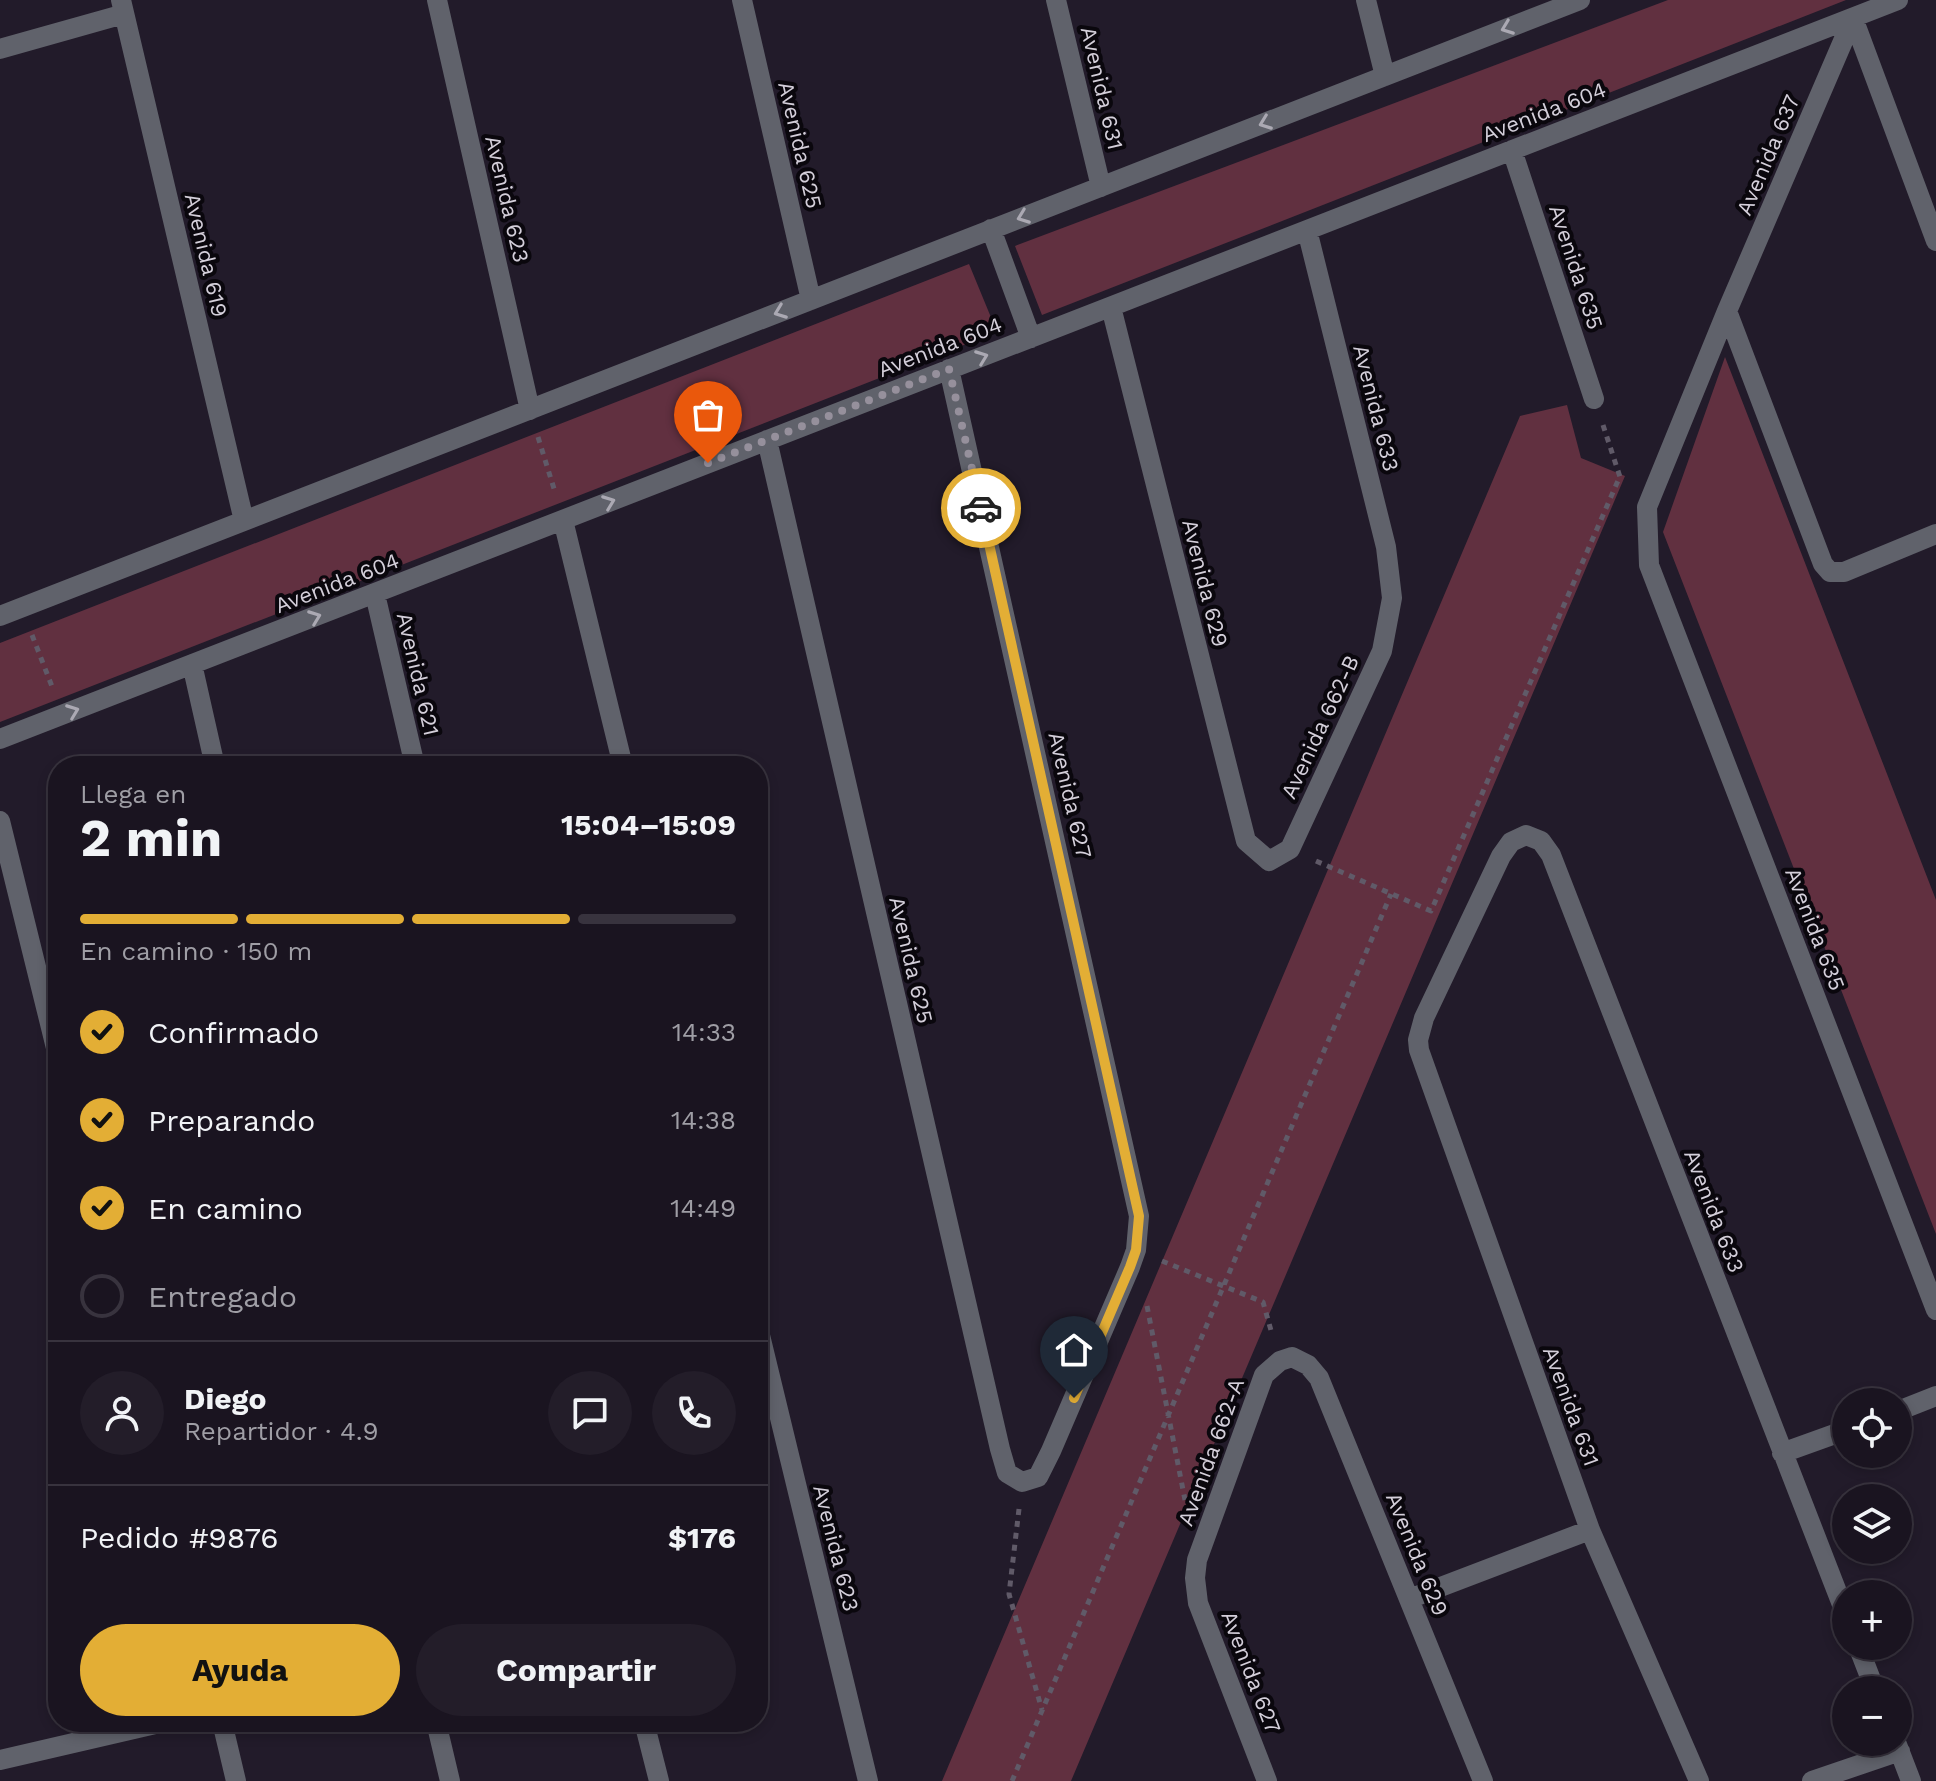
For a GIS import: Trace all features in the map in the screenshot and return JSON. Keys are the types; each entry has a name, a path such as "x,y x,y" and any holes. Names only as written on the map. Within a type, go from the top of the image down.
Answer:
{"street":[{"name":"Avenida 623","path":"437,0 530,410"},
{"name":"Avenida 625","path":"742,0 811,300"},
{"name":"Avenida 631","path":"1056,0 1101,187"},
{"path":"1366,0 1385,76"},
{"path":"0,616 1580,0"},
{"name":"Avenida 604","path":"0,739 1898,0"},
{"path":"0,49 123,7"},
{"name":"Avenida 619","path":"123,7 244,521"},
{"path":"1853,18 1936,241"},
{"name":"Avenida 637","path":"1649,565 1647,507 1853,18"},
{"name":"Avenida 635","path":"1512,150 1594,399"},
{"path":"991,229 1031,338"},
{"name":"Avenida 633","path":"1307,230 1386,547 1392,598"},
{"name":"Avenida 629","path":"1111,307 1246,841 1269,861 1290,849"},
{"path":"1727,311 1823,564 1830,572 1844,572 1936,534"},
{"name":"Avenida 627","path":"949,369 1136,1202 1137,1241"},
{"name":"Avenida 625","path":"767,440 1000,1449 1007,1473 1022,1482"},
{"path":"563,520 621,756"},
{"name":"Avenida 635","path":"1649,565 1936,1310"},
{"name":"Avenida 621","path":"375,594 413,756"},
{"name":"Avenida 662-B","path":"1290,849 1382,651 1392,598"},
{"path":"192,664 213,756"},
{"path":"0,821 48,1015"},
{"name":"Avenida 631","path":"1526,835 1511,842 1501,856 1424,1018 1418,1040 1422,1060 1590,1530 1699,1781"},
{"name":"Avenida 633","path":"1526,835 1541,841 1551,855 1832,1580"},
{"path":"1022,1482 1038,1477 1045,1464 1137,1241"},
{"name":"Avenida 629","path":"1286,1359 1308,1365 1319,1378 1483,1781"},
{"name":"Avenida 662-A","path":"1195,1578 1197,1560 1264,1375 1286,1359"},
{"name":"Avenida 623","path":"768,1368 868,1781"},
{"path":"1912,1405 1936,1396"},
{"path":"1782,1453 1832,1435"},
{"path":"1409,1599 1590,1530"},
{"name":"Avenida 627","path":"1195,1578 1198,1603 1267,1781"},
{"path":"0,1760 121,1732"},
{"path":"224,1732 236,1781"},
{"path":"438,1732 450,1781"},
{"path":"647,1732 659,1781"},
{"path":"1812,1781 1875,1756"},
{"path":"1901,1756 1911,1781"}],"path":[{"path":"530,410 563,520"},
{"path":"1290,849 1431,911 1620,476"},
{"path":"22,608 63,715"},
{"path":"1012,1781 1391,894"},
{"path":"1137,1241 1224,1286 1263,1302 1286,1359"},
{"path":"1137,1241 1186,1503"},
{"path":"1022,1482 1009,1594 1042,1711"}],"shaded area":[{"path":"1668,0 1846,0 1042,315 1015,246"},
{"path":"969,264 997,332 0,722 0,643"},
{"path":"1725,357 1936,900 1936,1234 1663,532"},
{"path":"1567,405 1581,458 1625,476 1071,1781 942,1781 1520,416"}],"way so far":[{"path":"708,463 949,369 981,508"}],"route":[{"path":"981,508 1139,1216 1136,1250 1130,1267 1074,1398"}]}
